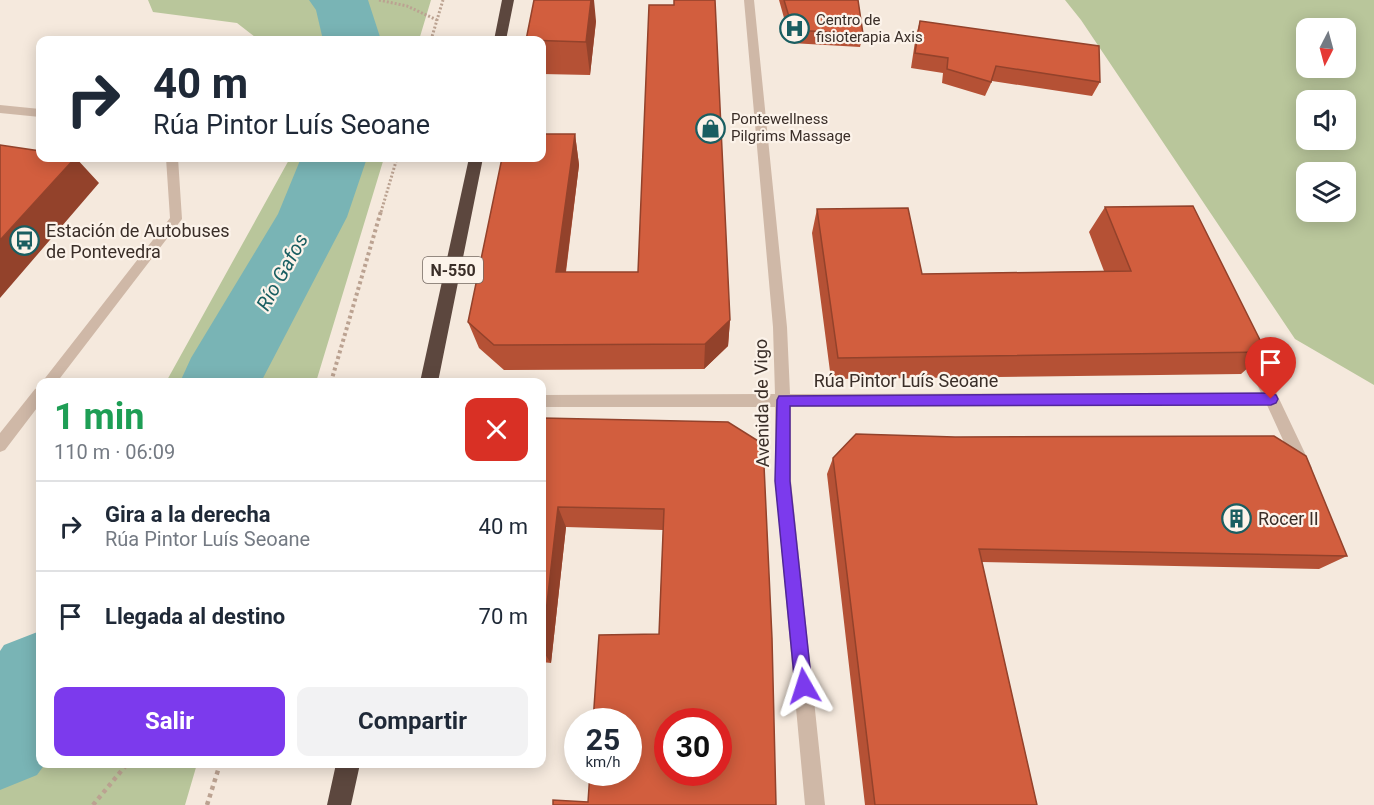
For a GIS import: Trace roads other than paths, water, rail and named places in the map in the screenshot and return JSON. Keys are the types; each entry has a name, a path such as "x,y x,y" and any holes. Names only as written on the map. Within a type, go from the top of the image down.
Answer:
{"highway":[{"path":"501,36 508,0"},
{"name":"N-550","path":"430,378 475,162"},
{"path":"339,805 347,768"}],"street":[{"name":"Avenida de Vigo","path":"749,0 780,327 783,481 816,805"},
{"path":"0,109 36,113"},
{"path":"52,378 176,219 172,162"},
{"path":"1241,334 1311,483"},
{"path":"0,445 36,398"},
{"name":"Rúa Pintor Luís Seoane","path":"546,401 1271,399"}],"waterway":[{"name":"Río Gafos","path":"337,0 343,5 351,36"},
{"name":"Río Gafos","path":"222,378 312,217 333,162"},
{"name":"Río Gafos","path":"0,738 36,687"}],"place":[{"name":"Centro de fisioterapia Axis","path":"795,29"},
{"name":"Pontewellness Pilgrims Massage","path":"710,128"},
{"name":"Estación de Autobuses de Pontevedra","path":"25,241"},
{"name":"Rocer II","path":"1237,519"}]}
